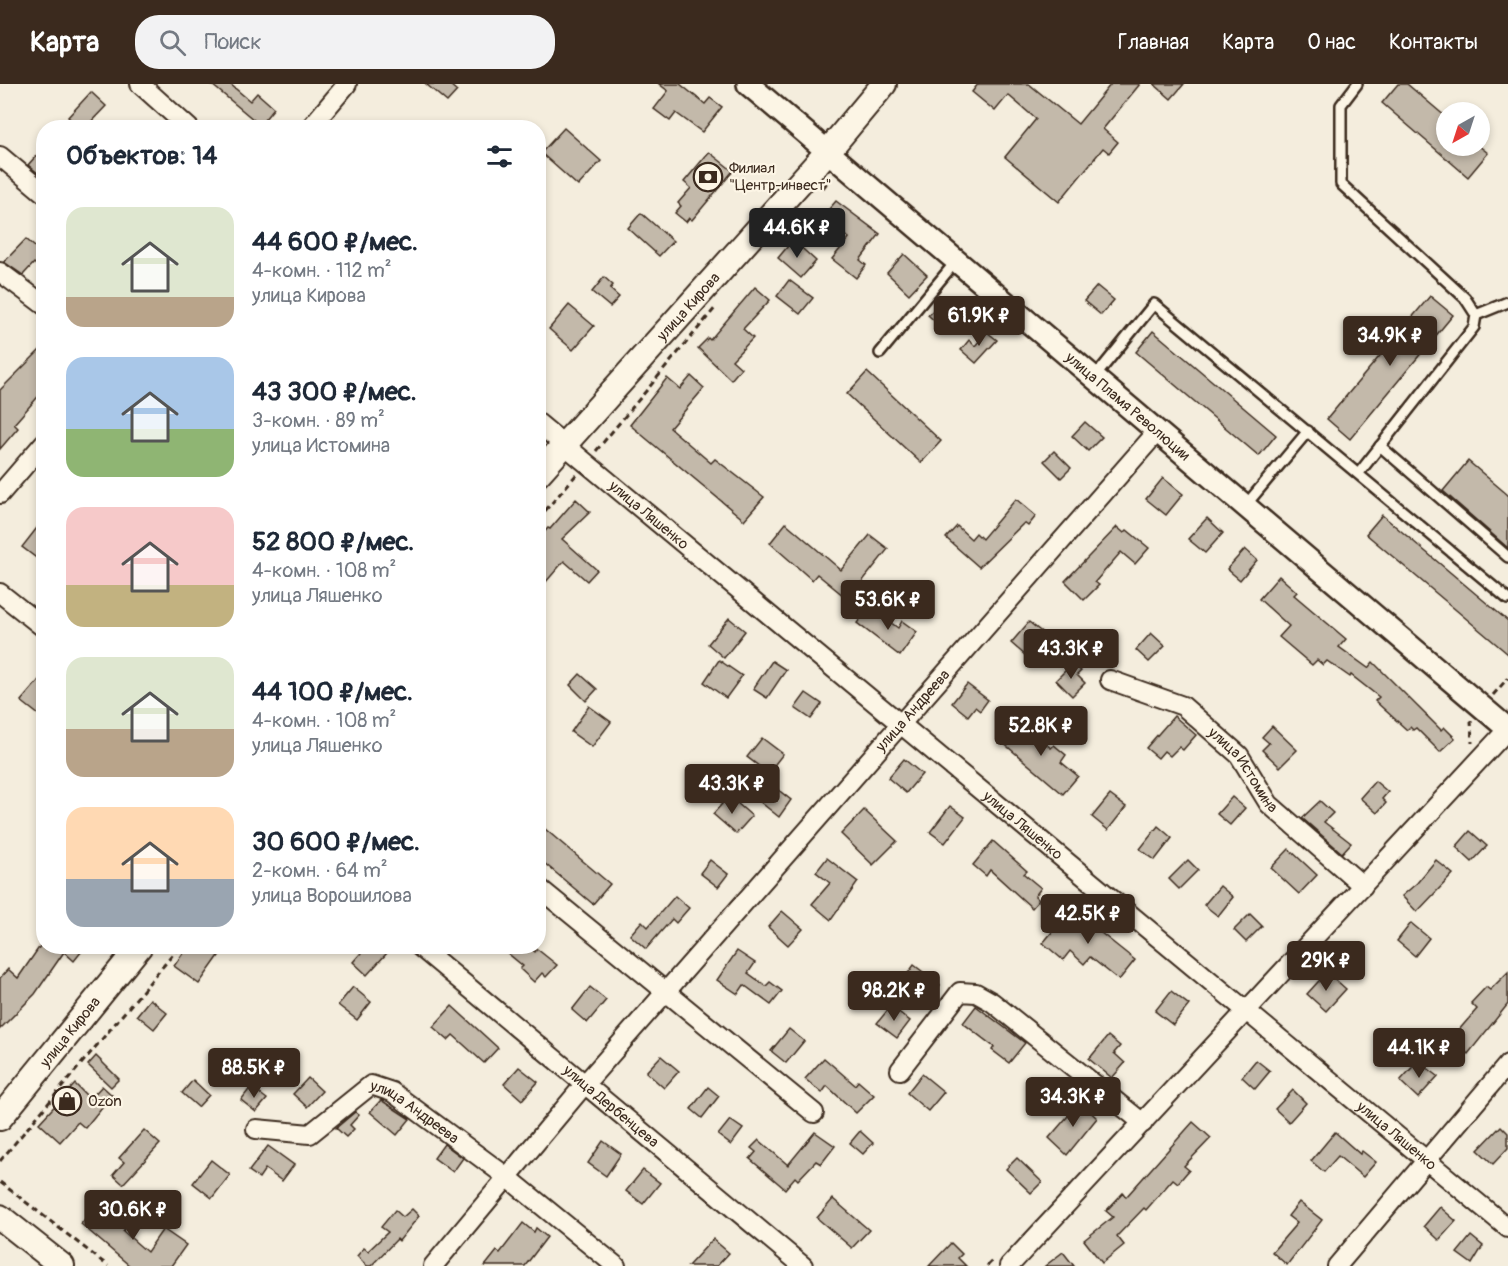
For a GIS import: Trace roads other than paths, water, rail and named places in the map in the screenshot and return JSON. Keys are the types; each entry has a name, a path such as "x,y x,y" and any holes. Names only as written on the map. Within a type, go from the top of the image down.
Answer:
{"main road":[{"name":"улица Кирова","path":"546,465 838,158 884,84"},
{"name":"улица Кирова","path":"0,1118 133,954"},
{"path":"0,1217 62,1266"}],"street":[{"path":"140,84 180,120"},
{"path":"317,120 347,84"},
{"name":"улица Пламя Революции","path":"748,84 838,158 1157,432 1506,724"},
{"path":"0,156 36,186"},
{"path":"0,272 36,299"},
{"name":"улица Ляшенко","path":"546,429 1428,1159 1508,1228"},
{"name":"улица Андреева","path":"433,1266 666,990 1157,432"},
{"path":"0,494 36,451"},
{"path":"0,593 36,622"},
{"name":"улица Истомина","path":"1110,680 1183,706 1239,755 1269,804 1363,886"},
{"path":"1009,1266 1363,886 1506,724"},
{"path":"546,893 814,1113"},
{"name":"улица Дербенцева","path":"428,954 803,1266"},
{"path":"900,1070 960,992 976,993 992,1002 1143,1123"},
{"path":"1337,1266 1508,1064"},
{"name":"улица Андреева","path":"256,1129 310,1134 371,1085 392,1092 507,1177 616,1266"}],"lane":[{"path":"1357,84 1341,105 1341,184 1465,298 1476,315 1474,327 1359,473"},
{"path":"880,353 957,260"},
{"path":"1476,315 1508,302"},
{"path":"1094,378 1154,304 1508,599"},
{"path":"1245,506 1308,431"},
{"path":"1380,446 1508,557"}],"place":[{"name":"Филиал \"Центр-инвест\"","path":"708,177"},
{"name":"Ozon","path":"67,1101"}]}
